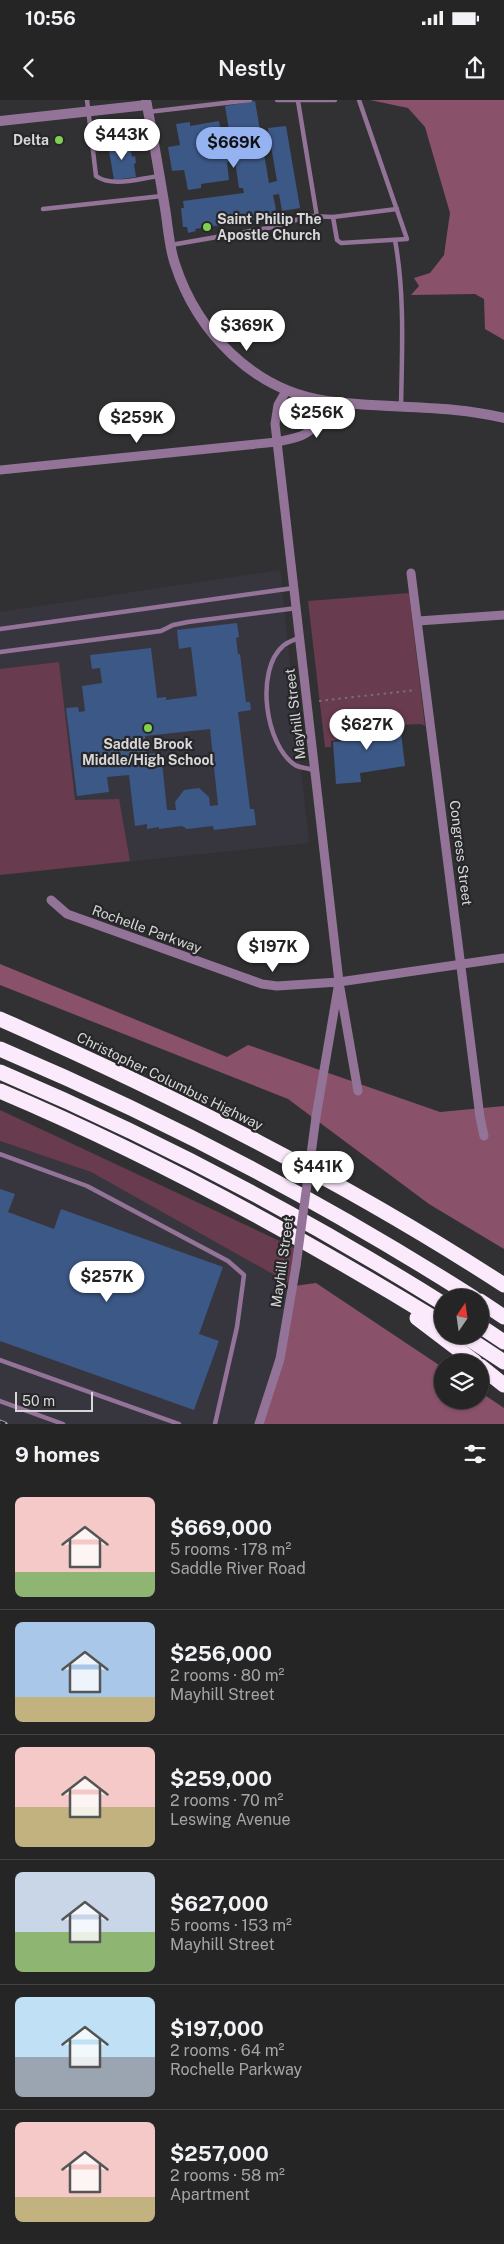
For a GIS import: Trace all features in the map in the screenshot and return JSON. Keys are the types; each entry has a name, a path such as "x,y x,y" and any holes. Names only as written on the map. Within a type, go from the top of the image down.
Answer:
{"highway":[{"name":"Christopher Columbus Highway","path":"0,1020 151,1088 256,1140 373,1205 504,1285"},
{"path":"0,1049 106,1096 224,1154 340,1217 459,1289"},
{"path":"0,1072 108,1121 218,1176 334,1238 434,1298"},
{"path":"0,1090 179,1174 280,1228 372,1280 434,1318"},
{"path":"372,1280 399,1305 464,1354"},
{"path":"489,1307 504,1317"},
{"path":"489,1332 504,1342"},
{"path":"476,1344 504,1362"},
{"path":"489,1373 504,1385"}],"street":[{"path":"0,121 148,104 174,263 184,286 209,329 238,361 286,391 324,401 401,408 467,411 504,418"},
{"name":"Mayhill Street","path":"286,391 278,405 275,424 340,982 358,1091"},
{"path":"0,470 277,442 299,438 316,426 324,401"},
{"name":"Congress Street","path":"412,573 460,964 484,1136"},
{"path":"418,621 504,615"},
{"name":"Rochelle Parkway","path":"51,900 67,914 258,984 277,986 340,982 504,958"},
{"name":"Mayhill Street","path":"259,1424 280,1359 296,1266 316,1117 340,982"}],"lane":[{"path":"87,100 96,176 102,180 120,182 160,176"},
{"path":"148,104 250,100"},
{"path":"277,100 335,100"},
{"path":"333,217 337,240 341,243 408,239 359,100"},
{"path":"298,101 317,217"},
{"path":"43,209 163,196"},
{"path":"171,245 268,228 310,216 333,217 397,209"},
{"path":"394,240 400,267 403,315 401,408"},
{"path":"0,629 294,588"},
{"path":"0,652 161,631 174,625 188,622 297,608"},
{"path":"300,637 283,646 276,655 267,685 267,711 272,731 285,754 296,765 315,770"},
{"path":"0,1154 87,1186 228,1261 244,1275 237,1327 216,1424"},
{"path":"0,1360 179,1424"},
{"path":"0,1401 63,1424"}],"path":[{"path":"319,701 420,689"}],"shaded area":[{"path":"370,100 504,100 504,340 485,329 484,299 475,294 411,295 419,286 414,278 430,273 444,255 450,213 425,127 408,108"},
{"name":"Saddle Brook Middle/High School","path":"280,570 309,843 0,875 0,612"},
{"path":"409,593 425,726 421,724 399,725 398,730 393,731 391,715 376,717 376,721 340,726 342,739 331,741 331,747 325,747 308,601"},
{"path":"59,662 75,800 119,799 130,861 0,875 0,669"},
{"path":"0,964 227,1057 248,1045 440,1112 504,1106 504,1249 429,1204 288,1099 0,985"},
{"path":"0,1110 299,1250 294,1286 91,1172 0,1141"},
{"path":"0,1141 91,1172 294,1286 259,1424 0,1424"},
{"path":"316,1283 434,1362 434,1409 489,1409 489,1398 504,1408 504,1424 259,1424 294,1286"}],"building":[{"path":"255,101 269,183 277,181 268,128 286,126 300,208 282,211 279,194 273,195 276,209 272,217 195,229 196,231 188,233 187,227 183,227 181,208 184,208 183,201 244,193 243,188 239,188 235,161 227,162 229,180 201,184 201,188 188,190 184,170 172,171 168,147 180,145 176,124 190,122 190,126 219,121 222,138 230,136 225,106"},
{"path":"129,142 132,157 135,156 136,177 114,180 108,145"},
{"path":"237,623 239,637 236,638 238,654 240,654 246,702 250,702 251,710 238,712 250,809 254,809 256,825 214,830 213,826 187,829 182,826 147,829 147,824 135,826 129,775 107,777 109,792 77,796 66,708 78,707 79,712 85,711 82,686 102,683 100,668 92,669 90,655 151,648 157,698 166,697 166,700 197,696 191,647 179,649 177,630","holes":["210,729 218,805 210,806 209,797 199,788 184,790 175,802 176,810 167,810 161,753 147,754 145,736"]},
{"path":"389,717 392,734 401,732 405,766 360,773 361,782 336,784 333,742 345,741 343,727 379,723 378,718"},
{"path":"0,1189 15,1194 8,1212 54,1229 61,1209 223,1267 199,1334 219,1341 194,1410 0,1341"}],"railway":[{"path":"0,1422 5,1424"}],"place":[{"name":"Delta","path":"59,140"},
{"name":"Saint Philip The Apostle Church","path":"207,227"},
{"name":"Saddle Brook Middle/High School","path":"148,728"}]}
